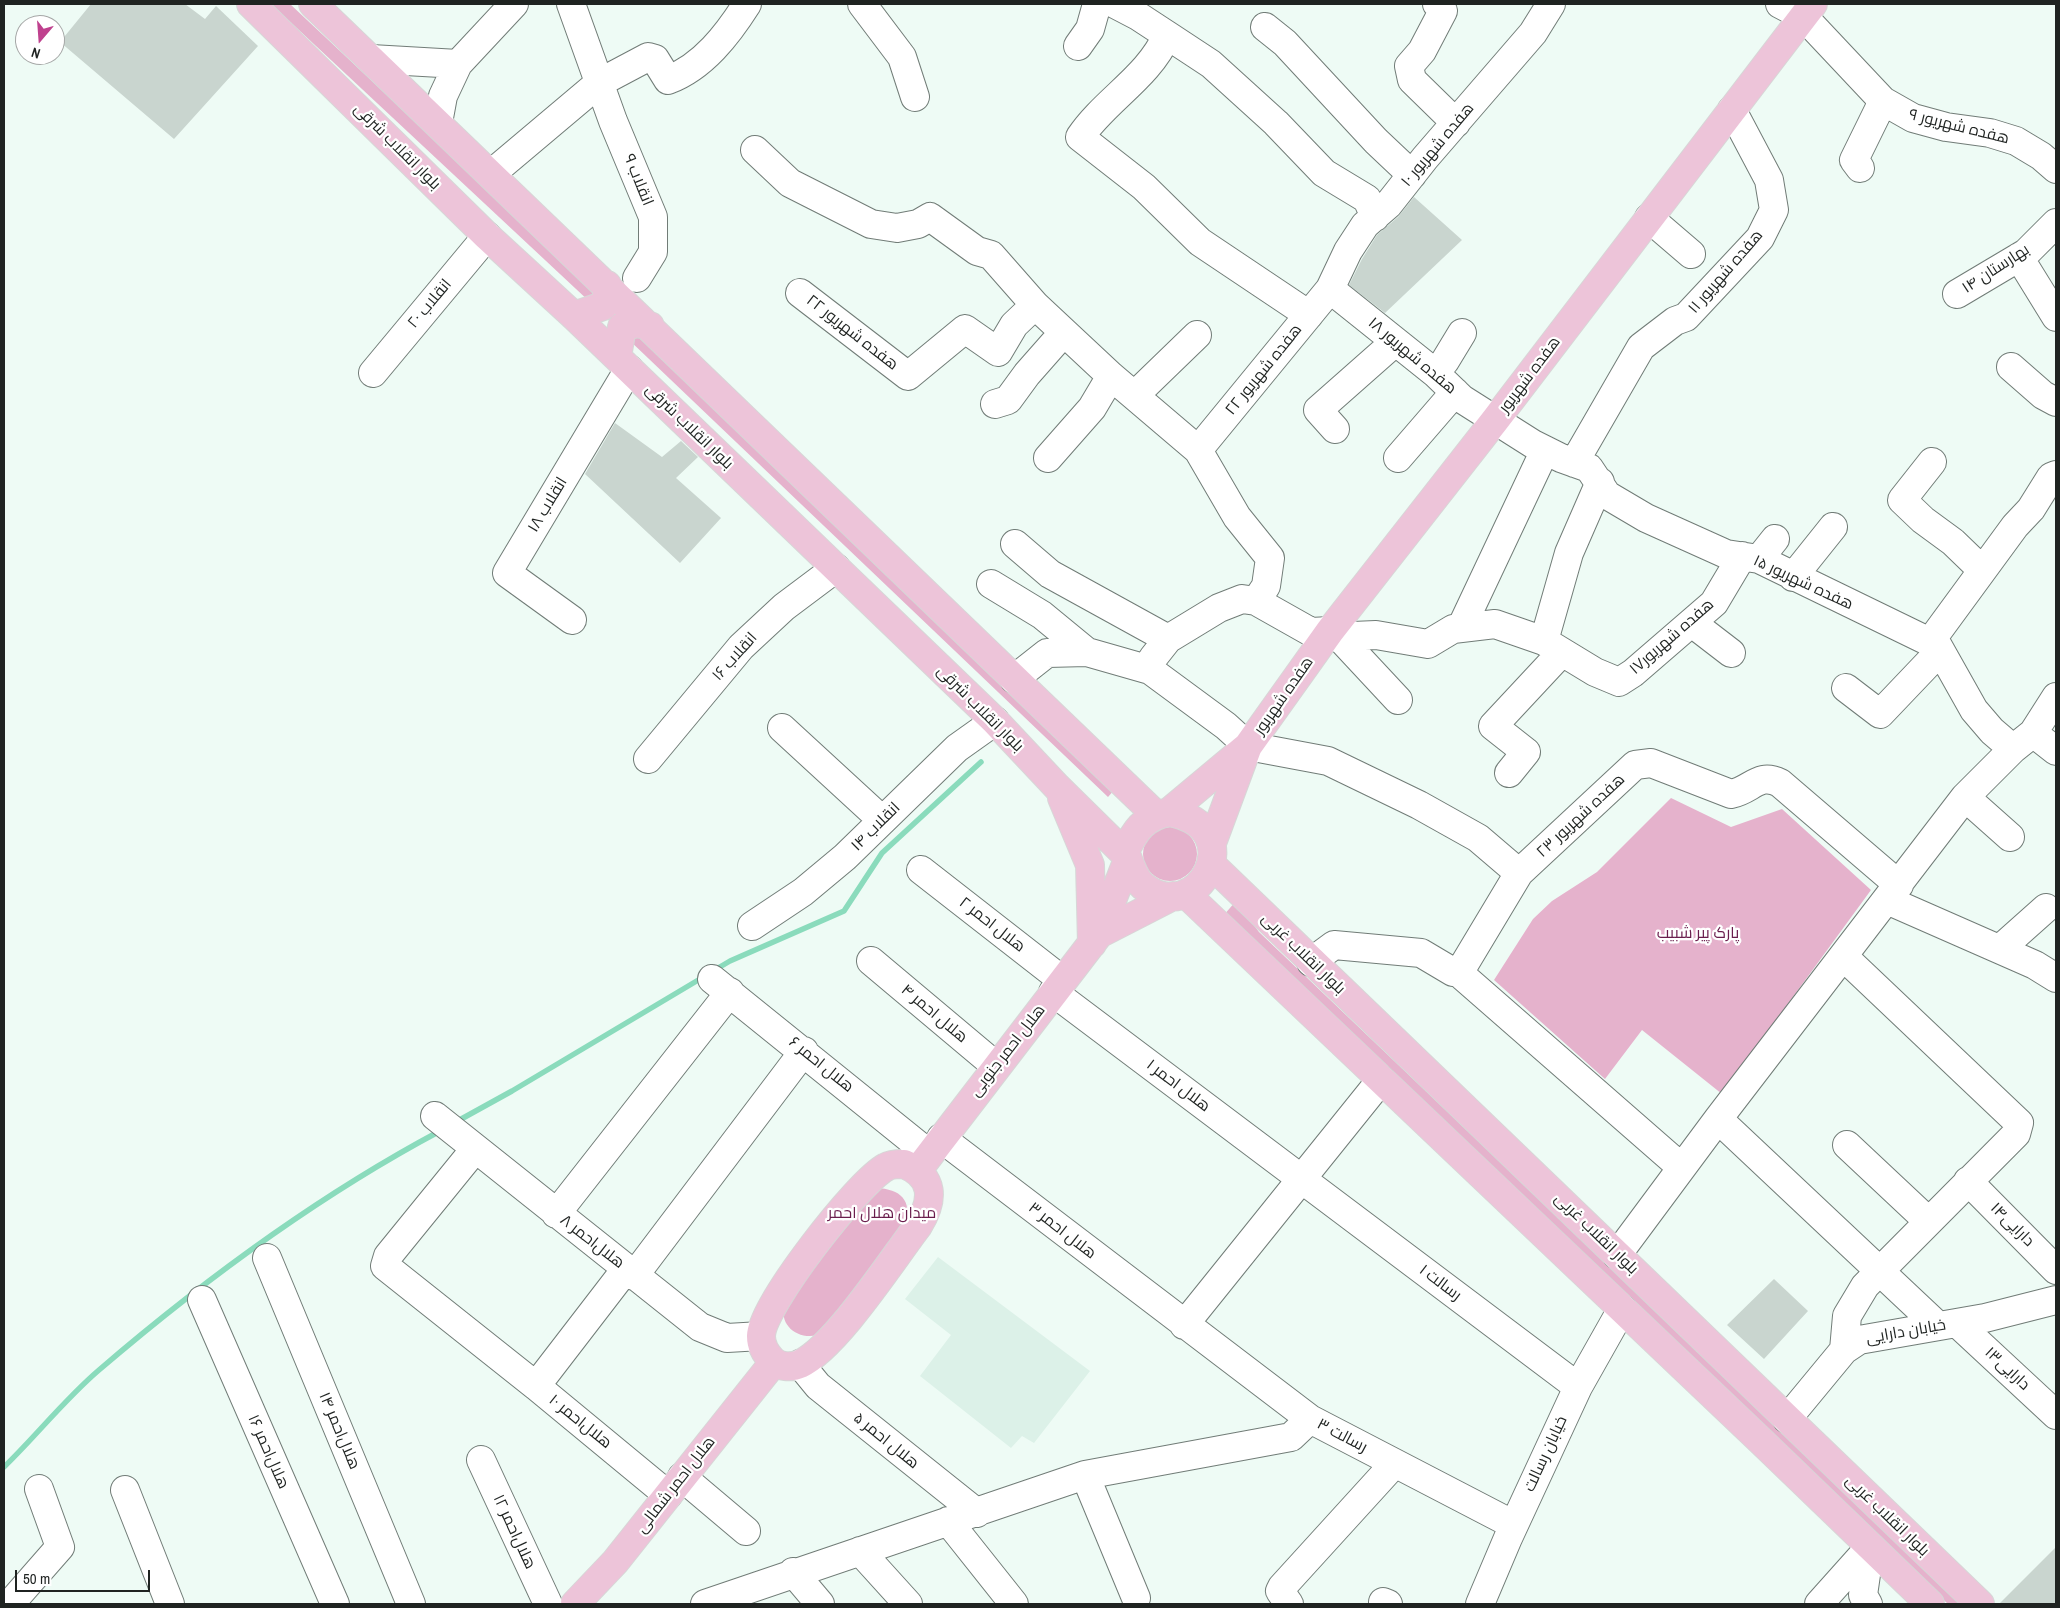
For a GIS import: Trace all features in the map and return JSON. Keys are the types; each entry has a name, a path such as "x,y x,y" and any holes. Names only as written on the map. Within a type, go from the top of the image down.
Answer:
{"main road":[{"name":"بلوار انقلاب شرقی","path":"251,4 487,236 574,316 995,721 1126,856"},
{"path":"313,4 608,285 1014,679 1162,813"},
{"name":"هفده شهریور","path":"1162,813 1248,746 1330,631 1496,419 1732,110 1799,8"},
{"path":"574,316 603,306 607,298 608,285"},
{"path":"623,363 622,327 637,323 650,326"},
{"name":"هفده شهریور","path":"1212,854 1248,746"},
{"path":"1057,787 1090,865 1095,939"},
{"path":"1162,813 1186,815 1195,819 1202,826 1212,854 1206,877 1197,887 1179,895 1156,893 1141,884 1135,877 1126,856 1134,832 1143,822 1162,813"},
{"name":"بلوار انقلاب غربی","path":"1212,854 1311,962 1980,1604"},
{"name":"هلال احمر جنوبی","path":"929,1154 1095,939 1126,856"},
{"name":"بلوار انقلاب غربی","path":"1179,895 1381,1080 1930,1604"},
{"name":"هلال احمر جنوبی","path":"1095,939 1179,895"},
{"path":"929,1154 926,1179 929,1194 926,1212 836,1335 787,1363 766,1353 761,1336 772,1308 785,1285 865,1183 887,1166 904,1164 929,1154"},
{"name":"هلال احمر شمالی","path":"580,1603 675,1486 787,1363"}],"street":[{"path":"438,123 443,96 458,64 514,4"},
{"name":"انقلاب ۹","path":"571,4 599,83 653,217 653,252 637,278"},
{"path":"491,174 599,83 648,57 655,60 668,80 684,74 731,29 747,4"},
{"path":"862,4 902,57 915,97"},
{"path":"1078,46 1090,29 1097,4"},
{"path":"1115,4 1138,16 1211,64 1276,123 1324,173 1367,199 1375,217"},
{"path":"1437,4 1443,11 1422,50 1409,66 1412,80 1456,123"},
{"name":"هفده شهریور ۱۰","path":"1330,289 1348,251 1365,225 1388,205 1533,33 1551,4"},
{"name":"هفده شهریور ۹","path":"1799,8 1883,101 1912,118 1946,127 1990,133 2016,141 2041,156 2056,169"},
{"path":"1265,27 1285,43 1376,141 1412,175"},
{"path":"1167,35 1161,49 1145,68 1110,106 1092,120 1080,137 1144,186 1200,242 1309,315"},
{"path":"371,59 458,64"},
{"path":"1860,168 1854,160 1883,101"},
{"name":"هفده شهریور ۱۱","path":"1574,463 1641,347 1675,321 1686,317 1760,238 1774,210 1769,180 1732,110"},
{"path":"755,150 790,183 871,224 897,228 918,224 930,217 977,251 991,256 1034,305 1111,376 1198,450 1237,517 1270,558 1266,586 1256,601"},
{"path":"1649,218 1692,254"},
{"name":"بهارستان ۱۴","path":"1957,294 2026,253 2056,223"},
{"name":"انقلاب ۲۰","path":"373,373 487,236"},
{"path":"2020,257 2056,317"},
{"name":"هفده شهریور ۲۲","path":"1198,450 1330,289"},
{"name":"هفده شهریور ۱۸","path":"1330,289 1435,373 1462,399 1496,419"},
{"name":"هفده شهریور ۲۲","path":"800,293 908,376 965,329 998,352 1014,325 1034,305"},
{"path":"996,404 1008,400 1064,332"},
{"path":"1435,373 1445,361 1462,333"},
{"path":"1135,395 1197,334"},
{"path":"1335,429 1318,410 1395,342"},
{"name":"انقلاب ۱۸","path":"572,620 507,573 623,363"},
{"path":"2011,367 2043,396 2056,402"},
{"path":"1048,458 1092,408 1111,376"},
{"path":"1398,458 1455,392"},
{"name":"هفده شهریور ۱۵","path":"1496,419 1546,450 1589,468 1607,495 1646,518 1726,554 1759,552 1793,577 1935,646"},
{"path":"1462,628 1546,450"},
{"path":"1932,462 1902,500 1923,520 1953,542 1982,570"},
{"path":"1846,688 1880,714 1935,646 1982,570 2030,509 2051,477 2056,475"},
{"path":"1509,773 1526,752 1493,726 1553,647 1569,553 1600,482"},
{"path":"1793,577 1833,527"},
{"path":"1015,544 1050,574 1168,638"},
{"name":"هفده شهریور۱۷","path":"1330,631 1353,636 1376,635 1428,644 1453,629 1495,624 1553,647 1595,672 1618,682 1633,673 1714,603 1759,552"},
{"name":"انقلاب ۱۶","path":"648,759 741,647 784,607 836,568"},
{"path":"991,584 1042,615 1087,652"},
{"path":"1150,670 1153,658 1168,638 1219,608 1242,599 1256,601 1310,632 1330,631 1343,641 1398,700"},
{"path":"1692,623 1731,653"},
{"path":"1935,646 1974,710 1992,731 2056,751"},
{"path":"1014,679 1046,653 1087,652 1150,670 1226,726 1248,746 1328,761 1418,805 1478,838 1519,873"},
{"path":"1617,1255 1718,1119 1965,797 2024,740 2056,697"},
{"name":"انقلاب ۱۴","path":"752,926 803,892 846,857 956,748 995,721"},
{"path":"782,728 882,820"},
{"name":"هفده شهریور ۲۳","path":"1459,973 1519,873 1635,765 1651,762 1732,794 1739,793 1763,778 1775,780 1893,893 2056,978"},
{"path":"1965,797 2010,837"},
{"name":"هلال احمر ۲","path":"922,870 1058,986"},
{"path":"2000,949 2046,908"},
{"path":"1311,962 1334,945 1421,953 1453,972 1459,973 1681,1168"},
{"path":"1844,957 2019,1123 2016,1134 1865,1286 1846,1316 1844,1350"},
{"name":"هلال احمر ۴","path":"872,961 996,1066"},
{"name":"هلال احمر ۶","path":"556,1214 721,985 929,1154"},
{"name":"هلال احمر ۱","path":"1058,986 1302,1180"},
{"name":"هلال‌احمر ۱۰","path":"746,1531 675,1486 536,1386 630,1272 804,1051"},
{"path":"1184,1325 1381,1080"},
{"name":"هلال‌احمر ۸","path":"435,1116 700,1327 727,1338 761,1336"},
{"name":"دارایی۱۳","path":"1718,1119 1880,1271 1948,1324 2056,1415"},
{"path":"1847,1145 1928,1221"},
{"path":"475,1149 388,1256 386,1266 536,1386"},
{"name":"هلال احمر ۳","path":"929,1154 1184,1325"},
{"name":"رسالت ۱","path":"1302,1180 1578,1387"},
{"name":"دارایی۱۴","path":"1968,1181 2056,1270"},
{"name":"هلال‌احمر ۱۴","path":"267,1258 411,1604"},
{"name":"هلال‌احمر ۱۶","path":"202,1300 335,1604"},
{"name":"خیابان دارایی","path":"1787,1419 1844,1350 1859,1340 1985,1318 2056,1300"},
{"name":"خیابان رسالت","path":"1480,1604 1514,1525 1578,1387 1622,1309"},
{"name":"رسالت ۳","path":"1184,1325 1310,1419 1514,1525"},
{"name":"هلال احمر ۵","path":"787,1363 977,1513"},
{"path":"705,1604 793,1572 977,1513 1085,1475 1290,1437 1310,1419"},
{"name":"هلال‌احمر ۱۲","path":"481,1460 548,1604"},
{"path":"1288,1604 1280,1591 1282,1587 1394,1464"},
{"path":"1085,1475 1136,1598"},
{"path":"10,1604 60,1546 38,1489"},
{"path":"125,1490 170,1604"},
{"path":"948,1521 1014,1604"},
{"path":"1819,1604 1870,1547"},
{"path":"1868,1604 1863,1595 1870,1547"},
{"path":"860,1551 908,1604"},
{"path":"793,1572 820,1604"}],"shaded area":[{"path":"938,1257 1090,1371 1034,1443 1022,1436 1011,1448 920,1376 951,1335 905,1299"}],"green space":[{"path":"271,4 290,4 600,295 591,303"},
{"path":"634,331 1115,789 1108,797 627,338"},
{"name":"پارک پیر شبیب","path":"1671,798 1731,827 1782,809 1871,890 1722,1094 1642,1030 1605,1079 1494,980 1533,919 1552,901 1597,872"},
{"path":"1165,827 1175,827 1185,831 1193,839 1197,854 1193,869 1185,877 1175,881 1165,881 1155,877 1147,869 1143,859 1143,849 1147,839 1155,831"},
{"path":"1236,901 1259,932 1964,1604 1948,1604 1223,916"},
{"name":"میدان هلال احمر","path":"876,1188 892,1191 903,1198 907,1209 906,1225 823,1333 807,1336 793,1331 785,1320 783,1312 785,1304"}],"building":[{"path":"91,4 185,4 205,19 216,6 258,46 174,139 65,46 65,36"},
{"path":"1414,197 1462,240 1385,313 1349,285 1377,235 1398,217"},
{"path":"615,423 662,457 681,441 698,457 676,478 721,518 680,563 585,474"},
{"path":"1774,1279 1808,1311 1764,1359 1727,1325"},
{"path":"2056,1547 2056,1604 1999,1604"}],"waterway":[{"path":"713,971 730,961 844,911 882,853 981,762"},
{"path":"454,1123 512,1091 705,976"},
{"path":"4,1467 86,1381 179,1304 306,1211 395,1156 440,1131"}]}
